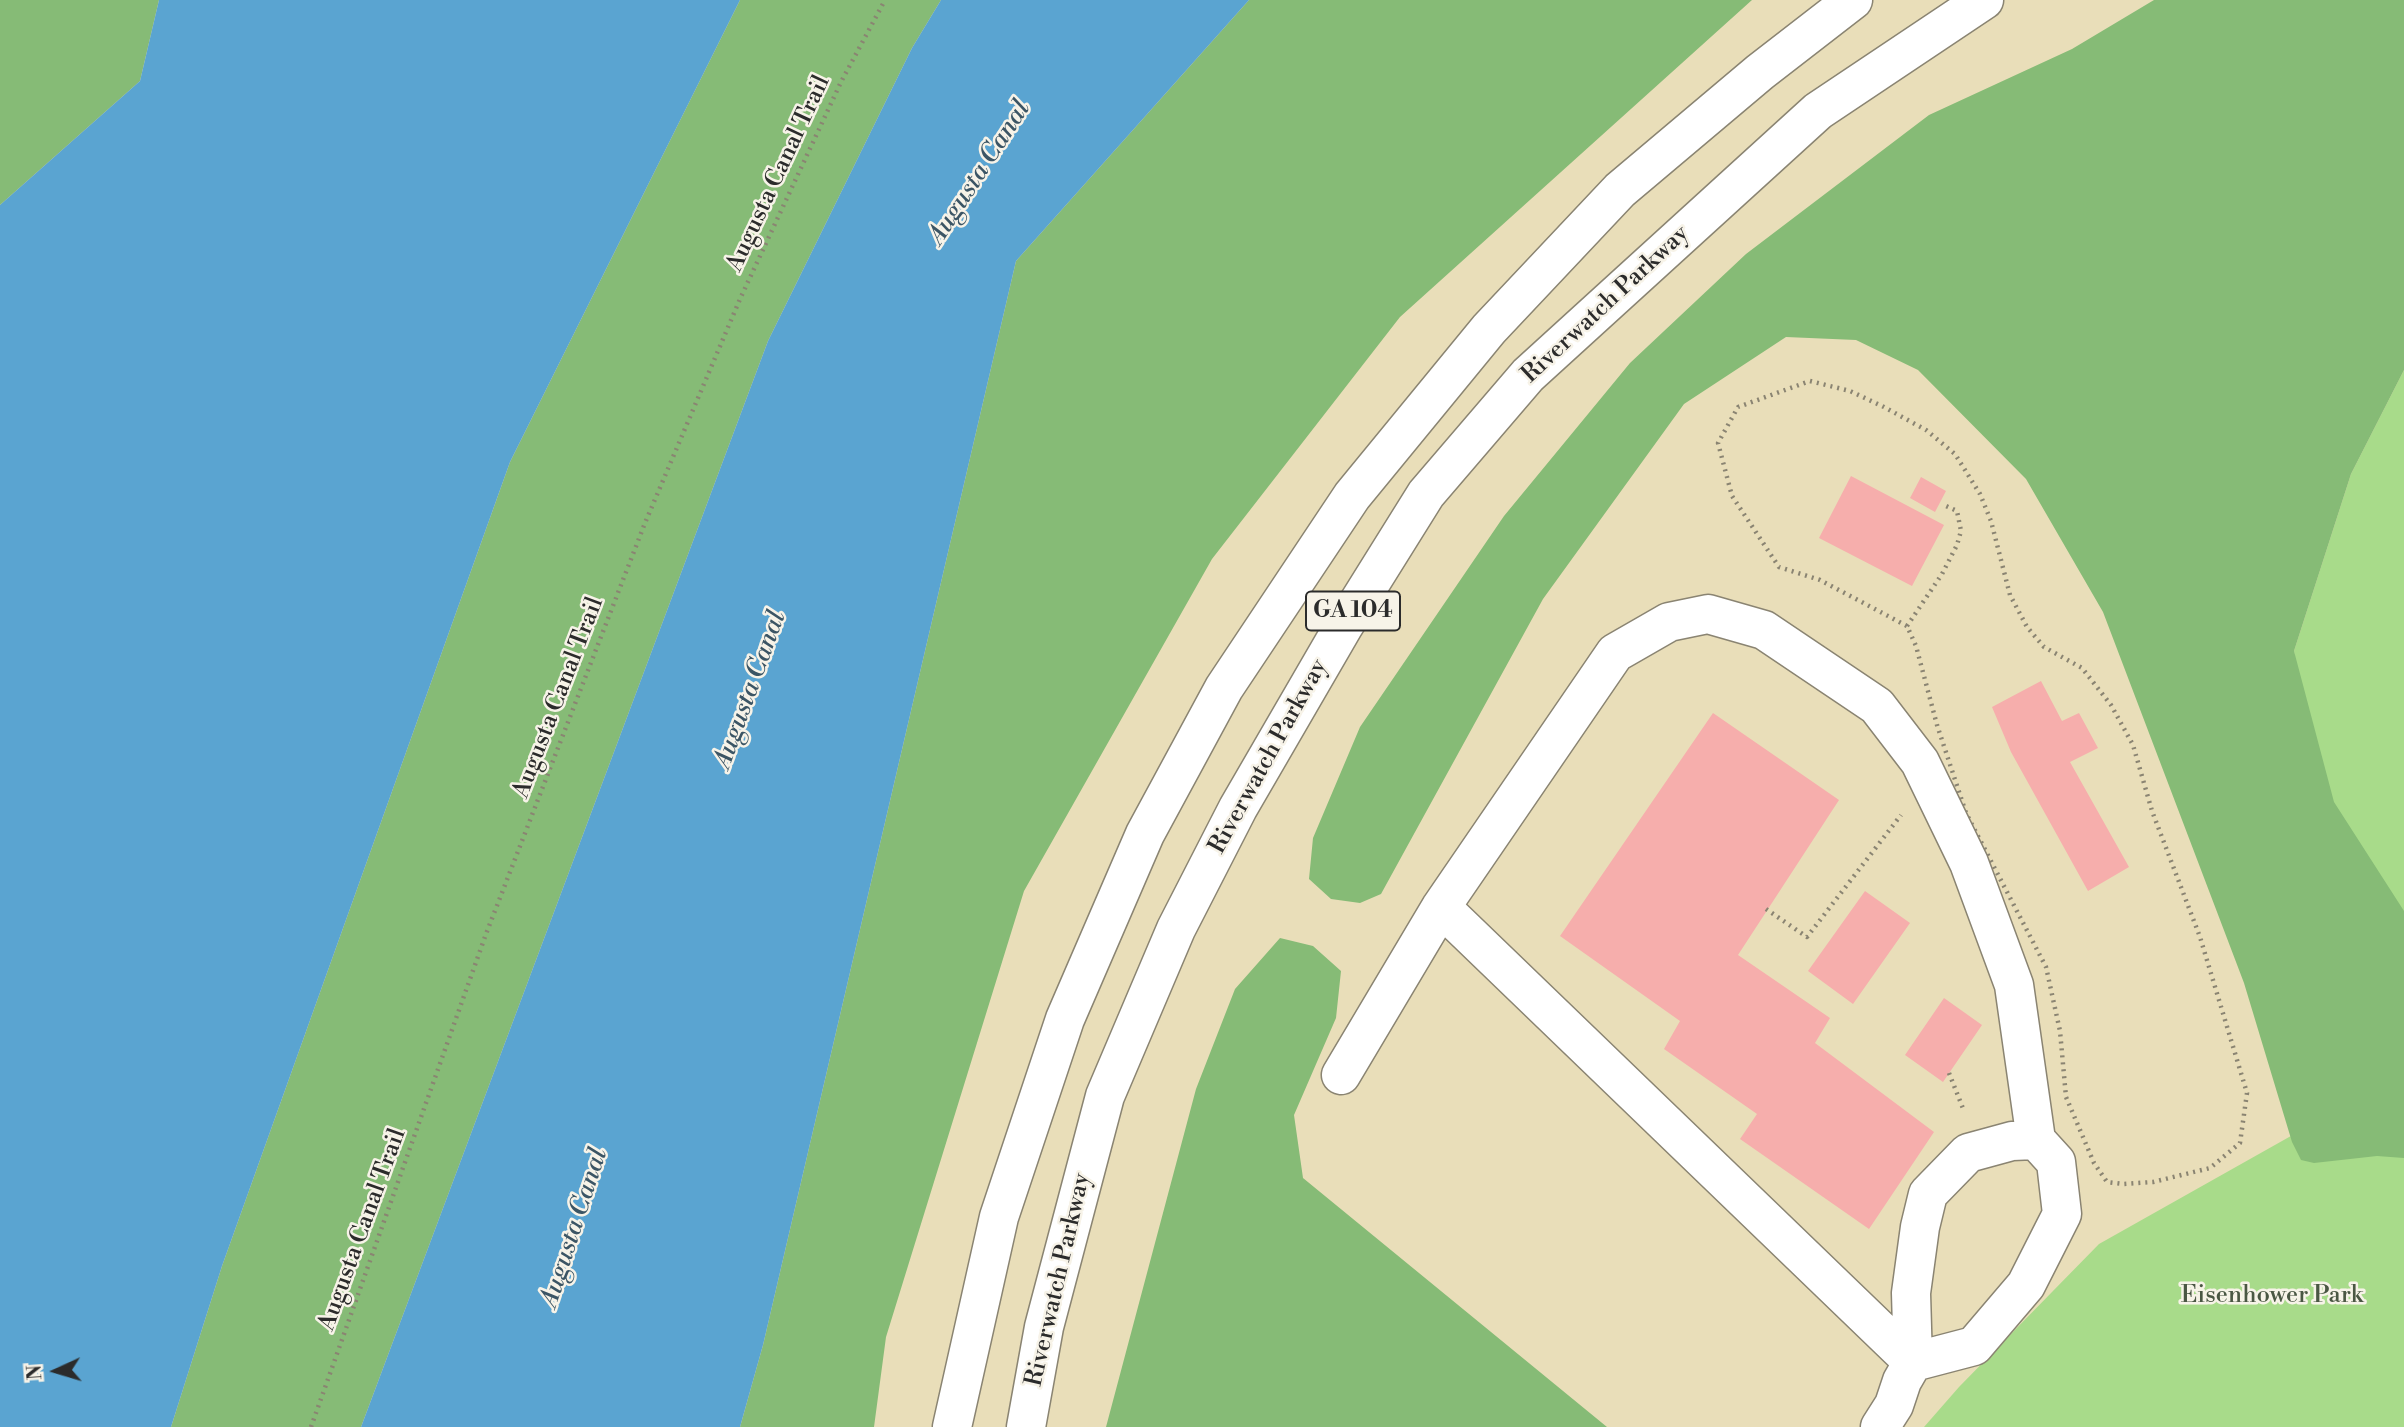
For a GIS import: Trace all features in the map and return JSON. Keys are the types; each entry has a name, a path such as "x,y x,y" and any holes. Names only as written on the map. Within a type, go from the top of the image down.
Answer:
{"main road":[{"name":"GA 104","path":"952,1427 999,1217 1065,1020 1145,835 1224,688 1352,496 1489,329 1620,190 1760,72 1853,0"},
{"name":"Riverwatch Parkway","path":"1026,1427 1044,1327 1105,1096 1176,929 1259,772 1343,627 1426,494 1528,374 1818,111 1984,0"},
{"path":"1341,1075 1441,907 1615,653 1670,622 1708,614 1764,630 1877,706 1920,762 1969,863 2014,985 2036,1140 2056,1162 2062,1214 2026,1285 1974,1346 1913,1362"},
{"path":"1441,907 1913,1362"},
{"path":"1880,1427 1894,1405 1902,1381 1913,1362 1911,1293 1920,1227 1928,1195 1968,1153 2012,1141 2036,1140"}],"path":[{"name":"Augusta Canal Trail","path":"311,1427 486,934 645,523 740,299 841,82 885,0"},
{"path":"1810,381 1850,391 1926,430 1955,454 1980,494 1991,521 2010,595 2026,627 2045,647 2082,668 2110,705 2133,745 2152,811 2200,937 2247,1093 2240,1143 2210,1168 2153,1182 2123,1184 2107,1182 2094,1163 2066,1097 2060,1031 2046,967 1966,813 1937,725 1916,646 1907,625 1820,580 1779,567 1732,496 1718,443 1738,407 1810,381"},
{"path":"1907,625 1942,574 1957,545 1961,531 1957,511 1947,506"},
{"path":"1766,909 1807,937 1906,809"},
{"path":"1949,1073 1965,1111"}],"green space":[{"path":"0,0 159,0 140,81 0,205"},
{"path":"740,0 941,0 912,48 768,341 361,1427 171,1427 222,1266 510,462"},
{"path":"1249,0 1752,0 1400,317 1212,559 1024,891 886,1337 874,1427 740,1427 763,1345 1016,261"},
{"path":"2154,0 2404,0 2404,370 2351,474 2294,651 2334,802 2404,911 2404,1158 2377,1156 2314,1163 2301,1160 2292,1142 2244,983 2103,612 2026,479 1918,370 1856,340 1786,337 1684,404 1543,599 1381,894 1360,903 1331,899 1309,879 1313,838 1360,727 1504,516 1630,363 1746,254 1929,115 2072,49"},
{"name":"Eisenhower Park","path":"2404,370 2404,1427 1924,1427 1959,1387 2099,1244 2346,1105 2294,651 2351,474"},
{"path":"1280,938 1313,946 1341,971 1336,1018 1294,1115 1303,1178 1607,1427 1106,1427 1196,1089 1235,989"}],"water":[{"path":"159,0 740,0 510,462 222,1266 171,1427 0,1427 0,205 140,81"},
{"name":"Augusta Canal","path":"941,0 1249,0 1016,261 763,1345 740,1427 361,1427 768,341 912,48"}],"building":[{"path":"1851,476 1944,525 1912,586 1819,538"},
{"path":"1921,477 1946,491 1935,512 1910,498"},
{"path":"2041,681 2062,721 2079,713 2098,748 2070,762 2129,867 2088,891 2011,752 1992,707"},
{"path":"1713,713 1839,800 1738,955 1830,1018 1815,1043 1934,1132 1869,1229 1740,1139 1757,1114 1664,1049 1680,1021 1560,936"},
{"path":"1865,891 1910,923 1853,1004 1808,971"},
{"path":"1944,998 1982,1025 1943,1082 1905,1055"}]}
